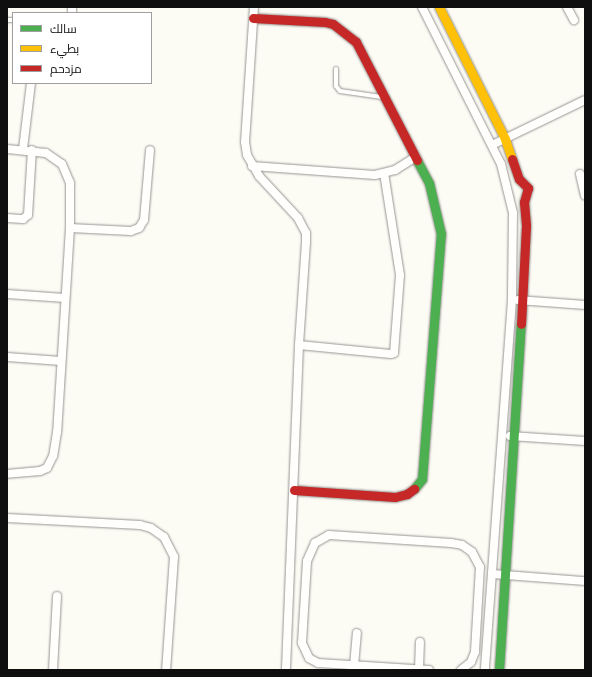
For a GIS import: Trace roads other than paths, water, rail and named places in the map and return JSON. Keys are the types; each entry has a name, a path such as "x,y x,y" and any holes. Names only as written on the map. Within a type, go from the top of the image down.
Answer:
{"street":[{"path":"254,7 245,142 252,166 298,218 306,233 299,345 286,670"},
{"path":"422,7 492,145 509,188 513,213 512,300 485,670"},
{"path":"439,7 505,139 519,179 528,188 524,202 526,226 523,301 499,670"},
{"path":"567,7 574,20"},
{"path":"253,18 333,24 356,42 429,183 441,234 422,479 416,487 407,494 395,497 294,490"},
{"path":"7,218 23,219 28,215 28,149 31,84"},
{"path":"492,145 585,100"},
{"path":"7,149 28,149 55,157 68,173 70,228 57,432 50,464 40,471 7,474"},
{"path":"70,228 131,231 139,228 144,220 150,150"},
{"path":"252,166 366,175 384,173 406,164 416,157"},
{"path":"299,345 394,353 400,274 384,173"},
{"path":"580,174 585,194"},
{"path":"7,294 65,298"},
{"path":"512,300 585,305"},
{"path":"7,357 61,362"},
{"path":"502,436 585,441"},
{"path":"7,518 140,525 150,528 164,537 174,557 166,670"},
{"path":"429,670 388,669 318,663 309,658 303,647 308,556 315,543 329,536 451,543 462,545 472,552 480,567 475,652 471,662 461,670"},
{"path":"493,574 585,580"},
{"path":"53,670 57,596"},
{"path":"354,666 357,633"},
{"path":"419,669 420,642"}],"lane":[{"path":"336,69 336,86 340,91 386,98"}]}
